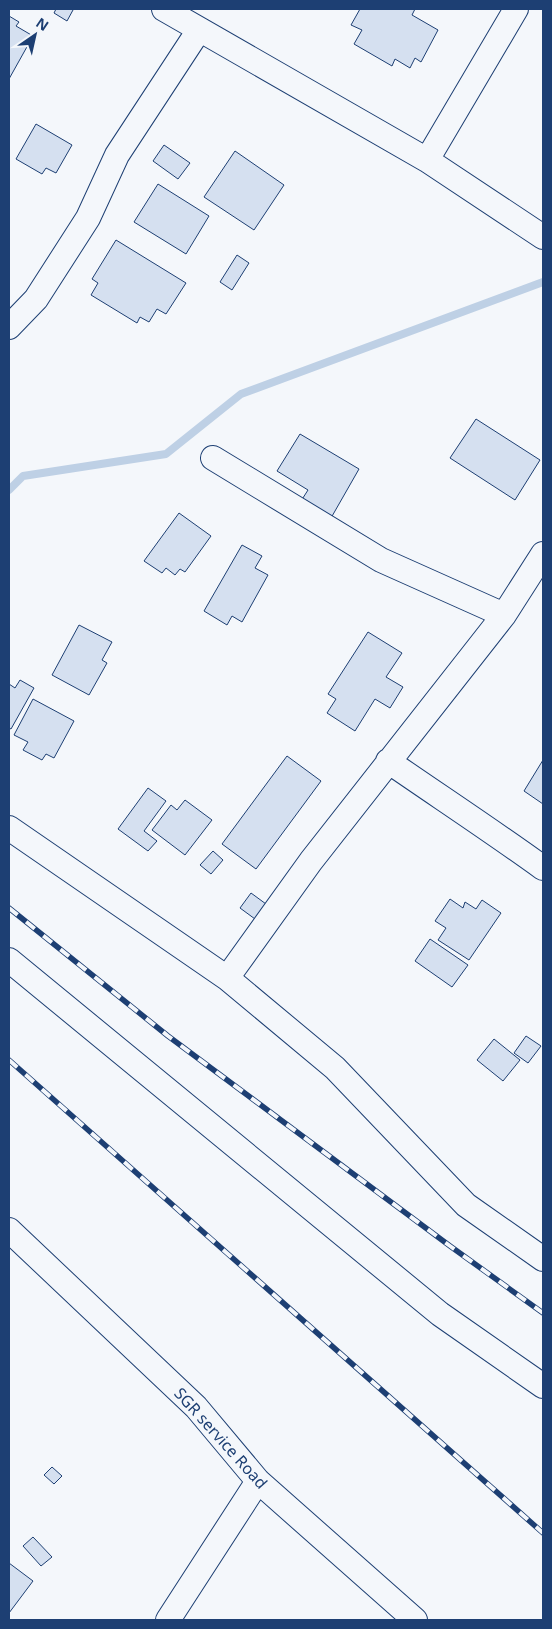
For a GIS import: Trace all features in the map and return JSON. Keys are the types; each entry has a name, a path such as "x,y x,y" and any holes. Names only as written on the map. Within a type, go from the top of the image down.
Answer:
{"street":[{"path":"164,9 427,160 543,237"},
{"path":"427,160 516,9"},
{"path":"9,327 36,299 88,218 117,155 199,30"},
{"path":"213,458 381,560 504,616"},
{"path":"227,978 311,861 504,616 543,554"},
{"path":"388,761 439,798 470,815 543,868"},
{"path":"9,828 227,978 334,1068 466,1205 543,1259"},
{"path":"9,960 440,1314 543,1386"},
{"name":"SGR service Road","path":"9,1230 196,1406 258,1481 415,1620"},
{"path":"168,1620 258,1481"}],"building":[{"path":"56,9 73,10 67,21 54,13"},
{"path":"360,9 415,9 412,15 438,30 421,62 415,58 410,68 395,59 392,66 354,44 362,30 351,25"},
{"path":"9,16 19,22 16,26 33,36 9,79"},
{"path":"36,124 72,145 56,173 46,168 42,174 16,159"},
{"path":"164,145 190,163 178,179 153,161"},
{"path":"235,151 284,185 254,230 204,197"},
{"path":"158,184 209,216 186,254 134,222"},
{"path":"116,240 186,283 166,314 157,309 149,322 140,317 137,323 91,295 98,283 92,279"},
{"path":"237,255 249,263 232,290 220,282"},
{"path":"476,419 540,460 515,500 450,458"},
{"path":"300,434 359,469 331,518 301,501 308,490 277,471"},
{"path":"179,513 211,536 185,572 180,569 175,575 166,568 162,573 144,561"},
{"path":"242,545 262,556 255,568 268,575 242,622 232,616 227,625 204,611"},
{"path":"79,625 112,642 102,660 107,663 89,695 52,675"},
{"path":"368,632 402,653 386,677 403,687 390,708 375,699 355,731 327,713 336,699 328,694"},
{"path":"20,680 34,688 11,729 9,728 9,684 15,688"},
{"path":"33,699 74,721 54,758 46,754 42,760 23,750 28,742 14,735"},
{"path":"287,756 321,781 256,869 222,844"},
{"path":"543,760 543,804 524,791"},
{"path":"148,788 166,801 144,831 157,841 148,851 118,829"},
{"path":"185,800 212,820 185,855 152,830 171,805 177,810"},
{"path":"213,851 223,860 211,874 200,865"},
{"path":"251,893 266,904 255,919 240,908"},
{"path":"450,899 463,908 465,902 476,909 482,900 501,913 469,960 438,940 446,928 435,921"},
{"path":"430,939 468,965 452,987 415,961"},
{"path":"526,1036 541,1046 528,1063 514,1053"},
{"path":"494,1039 520,1060 503,1081 477,1060"},
{"path":"52,1467 62,1476 54,1484 44,1475"},
{"path":"33,1537 52,1557 41,1566 23,1546"},
{"path":"9,1563 33,1581 9,1613"}],"waterway":[{"path":"9,490 23,476 166,454 241,394 543,282"}],"railway":[{"path":"9,908 168,1036 543,1313"},
{"path":"9,1060 543,1533"}]}
